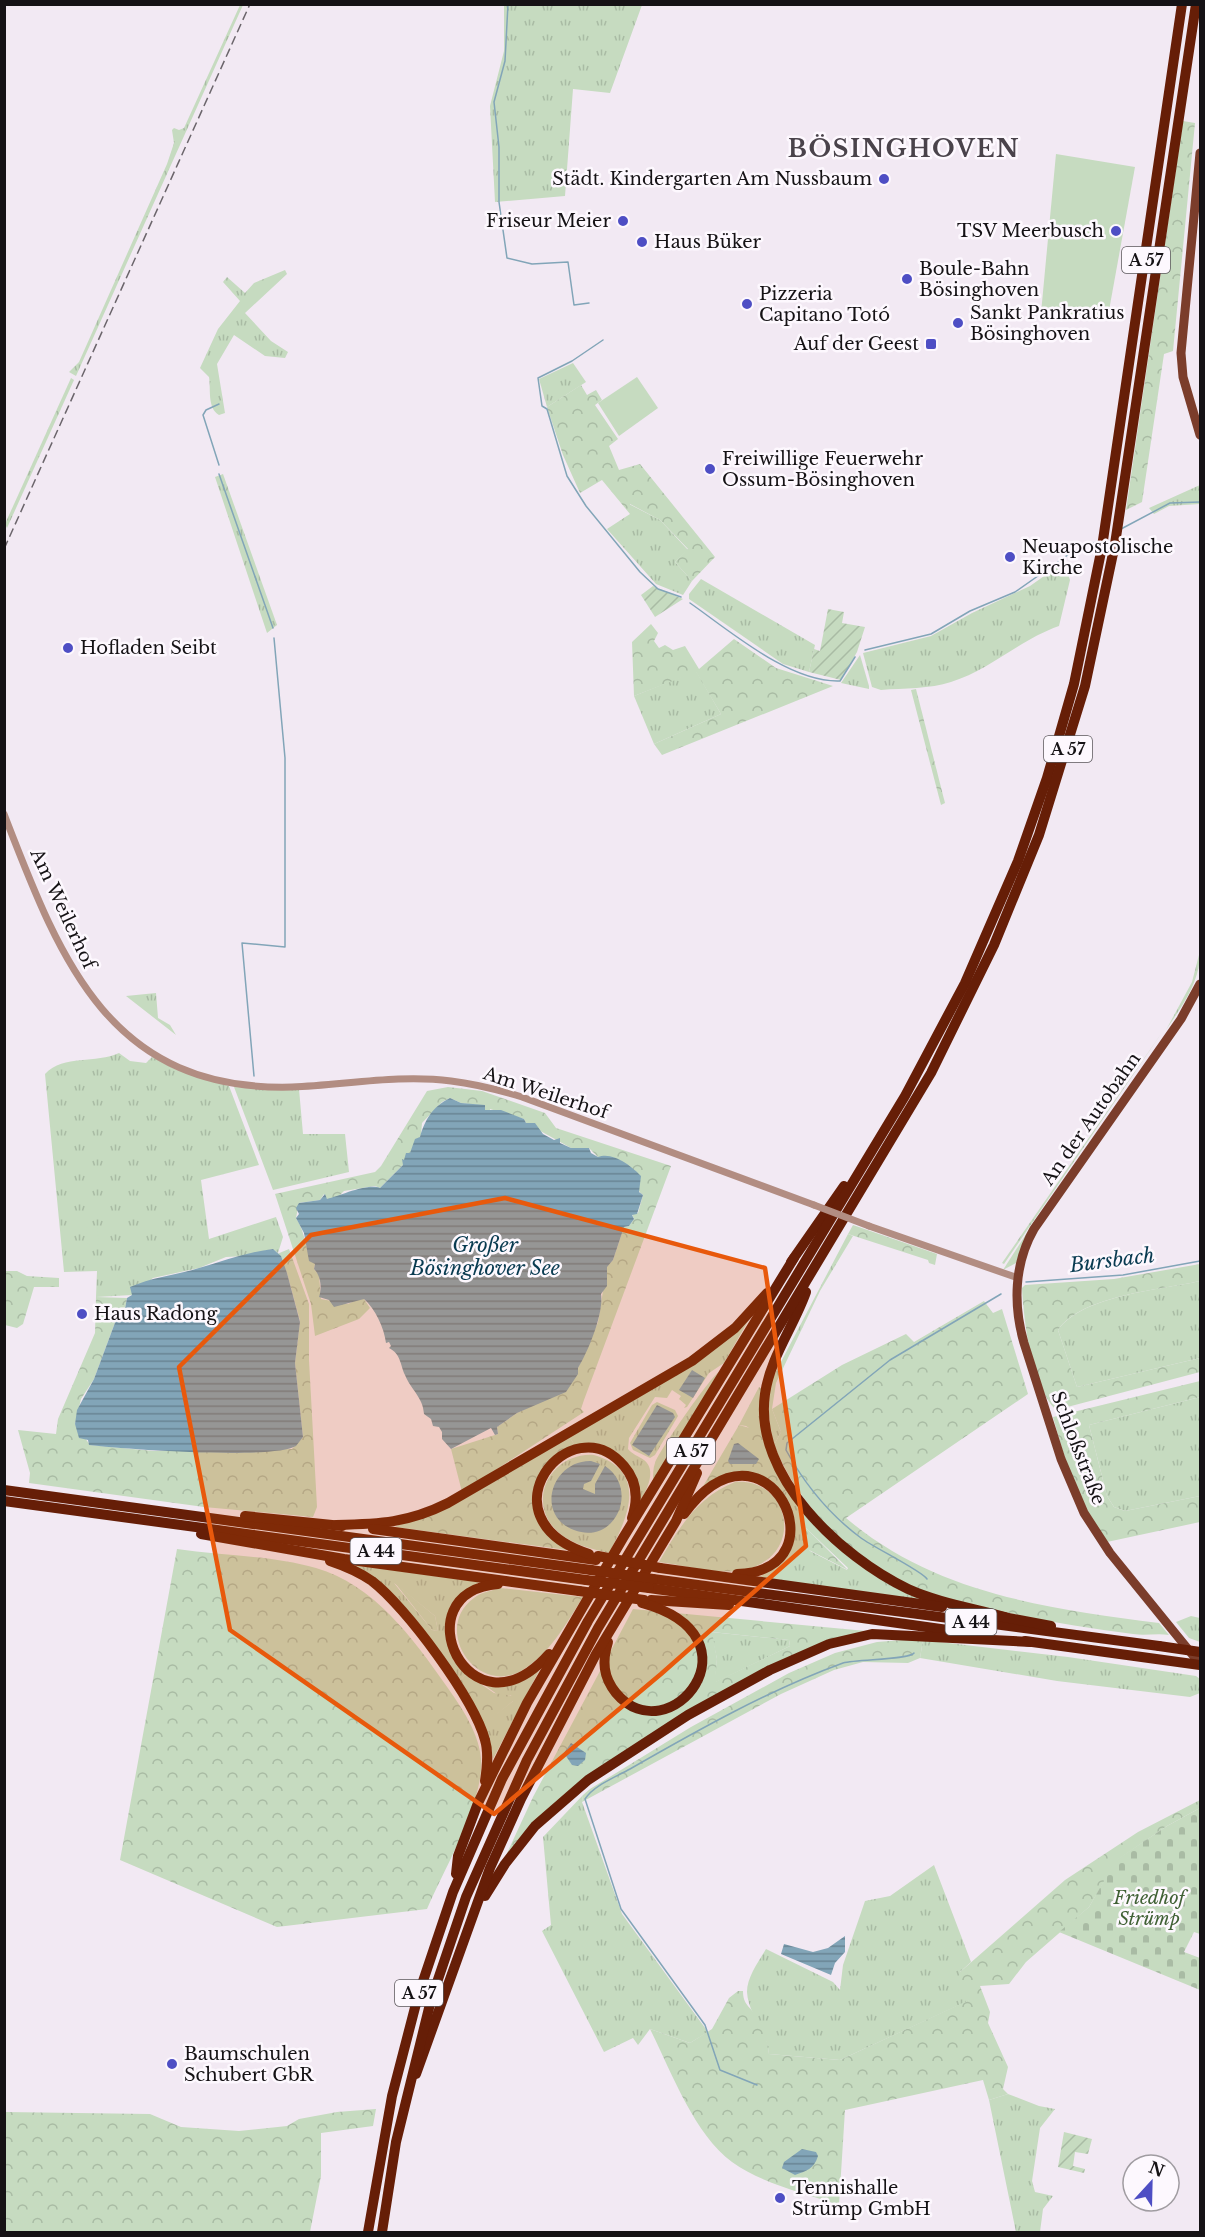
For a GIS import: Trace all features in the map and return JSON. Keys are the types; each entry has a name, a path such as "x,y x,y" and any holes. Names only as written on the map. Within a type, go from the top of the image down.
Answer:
{"highway":[{"name":"A 57","path":"368,2232 392,2096 418,1996 453,1892 493,1798 538,1709 937,1040 965,983 1018,861 1047,778 1074,684 1102,547 1182,4"},
{"name":"A 57","path":"382,2232 406,2099 431,2000 456,1924 527,1760 578,1663 946,1045 1015,897 1072,732 1099,625 1121,508 1196,4"},
{"path":"453,1892 458,1856 483,1793 527,1703 623,1538 794,1258 846,1183 873,1137 887,1126"},
{"path":"336,1525 395,1523 430,1512 665,1378 735,1328 753,1310 794,1258"},
{"path":"814,1270 799,1312 770,1371 764,1395 764,1423 768,1440 783,1475 819,1524 869,1567 927,1597 1005,1617"},
{"path":"406,2099 424,2056 490,1868 521,1799 596,1654 682,1508 716,1432"},
{"path":"593,1566 544,1525 538,1510 536,1493 543,1472 554,1461 572,1450 594,1449 614,1456 621,1463 633,1480 636,1500 623,1538"},
{"path":"658,1551 694,1500 711,1485 728,1478 746,1476 761,1480 774,1488 788,1511 790,1531 784,1551 776,1562 763,1570 746,1574 717,1575"},
{"name":"A 44","path":"4,1490 593,1566 651,1583 801,1609 1200,1665"},
{"name":"A 44","path":"4,1501 167,1523 593,1566"},
{"path":"181,1514 236,1515 336,1525 593,1566 628,1563 717,1575 1005,1617 1072,1630 1098,1639"},
{"path":"167,1523 185,1531 305,1552 643,1601 801,1609"},
{"path":"305,1552 342,1565 373,1582 392,1599 441,1662 473,1710 486,1741 487,1762 483,1793"},
{"name":"A 44","path":"651,1583 1200,1652"},
{"path":"528,1585 487,1585 463,1598 455,1608 449,1634 451,1647 464,1669 489,1682 513,1680 540,1664 570,1628"},
{"path":"614,1625 604,1654 604,1670 610,1686 621,1699 637,1708 651,1711 676,1705 688,1696 701,1671 700,1644 684,1621 643,1601"},
{"path":"469,1929 505,1864 527,1836 588,1780 688,1715 770,1670 829,1644 872,1634 1031,1642"}],"main road":[{"path":"1200,153 1181,353 1183,377 1200,435"},
{"name":"An der Autobahn","path":"1018,1278 1025,1249 1034,1229 1181,1019 1200,984"},
{"name":"Schloßstraße","path":"1018,1278 1017,1306 1020,1331 1072,1490 1110,1553 1200,1665"}],"street":[{"name":"Am Weilerhof","path":"4,814 41,905 80,983 106,1017 128,1036 178,1067 230,1083 259,1087 407,1079 450,1080 488,1087 522,1097 869,1226 1018,1278"}],"highlighted area":[{"path":"505,1198 765,1268 806,1546 661,1674 494,1814 230,1630 179,1367 311,1235"}],"green space":[{"path":"240,5 243,5 76,376 69,372 79,362 167,164 174,143 172,130 184,128"},
{"path":"504,5 642,5 610,93 573,89 565,196 495,202 490,106 504,51"},
{"path":"1183,121 1195,123 1173,351 1164,354 1142,502 1126,510"},
{"path":"1056,154 1135,167 1108,316 1041,313"},
{"path":"285,270 287,274 245,313 271,341 288,352 285,358 265,356 234,335 217,364 225,413 219,415 211,403 209,377 200,368 218,329 240,301 223,282 227,277 245,293 254,283"},
{"path":"573,363 586,382 547,407 539,379"},
{"path":"637,377 658,408 619,436 598,403"},
{"path":"71,378 74,380 7,528 5,524"},
{"path":"581,385 587,395 596,390 602,400 595,405 618,439 609,446 619,470 640,464 715,557 692,581 675,562 688,549 660,520 630,504 630,514 602,480 580,493 563,455 547,407"},
{"path":"223,474 277,625 267,633 215,477"},
{"path":"1200,485 1200,504 1169,506 1154,514 1149,508"},
{"path":"629,504 660,520 688,550 675,562 692,581 683,595 656,584 607,529 630,514"},
{"path":"1064,562 1070,580 1059,626 979,670 951,682 917,688 881,690 872,687 863,653 931,636 972,613 1030,586"},
{"path":"701,579 815,645 809,672 783,664 689,599 689,594"},
{"path":"653,586 683,599 655,617 641,595"},
{"path":"828,609 844,612 842,623 865,627 857,652 841,680 809,672 814,649 820,651"},
{"path":"651,624 658,633 654,641 659,648 665,645 673,650 685,646 699,669 734,639 776,668 833,686 662,755 654,744 721,714 696,672 634,696 632,642"},
{"path":"860,655 869,686 869,689 841,683"},
{"path":"696,671 721,714 654,744 634,696"},
{"path":"916,689 945,803 941,805 911,690"},
{"path":"1200,951 1194,983 1166,1030 1192,982"},
{"path":"156,993 158,1018 170,1025 176,1035 126,996"},
{"path":"1163,1031 1004,1264 1002,1263"},
{"path":"119,1053 130,1061 146,1063 152,1057 177,1070 229,1086 259,1165 201,1180 209,1239 276,1217 283,1237 278,1253 272,1249 245,1256 226,1257 199,1268 153,1278 132,1295 96,1297 97,1271 64,1272 45,1074 71,1061 100,1058"},
{"path":"234,1087 299,1089 303,1134 345,1134 349,1172 273,1190"},
{"path":"448,1087 482,1091 545,1113 556,1128 671,1166 584,1400 581,1409 584,1412 462,1492 451,1449 498,1434 497,1427 517,1413 546,1399 578,1368 598,1322 607,1266 613,1260 624,1227 629,1226 634,1219 632,1214 638,1213 643,1195 629,1167 624,1163 608,1157 599,1158 589,1148 571,1148 526,1123 524,1119 490,1109 490,1111 484,1110 485,1106 461,1103 450,1098 442,1102 422,1123 421,1135 403,1165 380,1188 375,1186 344,1191 336,1199 327,1199 324,1194 320,1200 299,1203 296,1218 315,1264 314,1269 319,1275 321,1299 348,1304 364,1299 370,1308 359,1319 315,1336 311,1304 275,1194 375,1172 381,1166 427,1091"},
{"path":"1037,1217 1016,1263 1003,1270"},
{"path":"853,1225 937,1254 935,1265 929,1263 928,1260 848,1234"},
{"path":"97,1227 99,1244 88,1245 86,1228"},
{"path":"848,1234 853,1236 820,1291 776,1383 772,1409 781,1432 774,1445 769,1412 772,1379"},
{"path":"289,1249 309,1304 309,1360 317,1507 313,1517 204,1507 29,1483 30,1473 18,1430 56,1434 58,1419 95,1333 96,1297 127,1298 125,1309 119,1312 94,1379 81,1399 75,1424 90,1445 154,1451 292,1449 303,1437 295,1363 300,1321 287,1273 277,1254"},
{"path":"1200,1264 1200,1281 1103,1301 1069,1318 1058,1330 1077,1387 1200,1358 1200,1372 1056,1410 1040,1385 1030,1352 1022,1288 1025,1285 1114,1279"},
{"path":"4,1271 17,1271 27,1276 59,1278 59,1287 34,1287 23,1324 17,1328 5,1325"},
{"path":"1200,1281 1200,1358 1077,1387 1058,1330 1070,1318 1103,1301"},
{"path":"984,1301 993,1313 1002,1309 1028,1394 846,1518 881,1544 955,1581 1034,1603 1159,1623 1169,1635 1133,1634 1029,1617 958,1601 910,1585 879,1568 841,1540 809,1505 784,1466 774,1445 781,1432 772,1409 842,1365 906,1334 914,1342"},
{"path":"751,1316 724,1363 709,1373 687,1407 684,1408 686,1405 679,1399 681,1396 672,1390 667,1398 655,1397 629,1438 628,1449 644,1460 650,1469 648,1486 640,1501 627,1464 575,1446 569,1436"},
{"path":"719,1372 653,1481 654,1467 659,1456 696,1399"},
{"path":"1200,1381 1200,1397 1089,1425 1107,1496 1114,1507 1125,1511 1200,1496 1200,1522 1107,1542 1088,1512 1074,1482 1053,1417"},
{"path":"759,1387 762,1389 763,1438 746,1426 739,1425"},
{"path":"1200,1397 1200,1496 1125,1511 1114,1507 1107,1496 1089,1425"},
{"path":"657,1402 675,1410 678,1416 655,1455 650,1458 633,1450 630,1443 652,1405"},
{"path":"739,1425 757,1430 763,1438 789,1489 783,1494 765,1479 744,1474 722,1478 702,1488"},
{"path":"569,1436 575,1446 553,1458 545,1467 534,1488 533,1500 540,1525 567,1550 395,1527"},
{"path":"594,1455 611,1462 622,1472 628,1484 627,1511 609,1553 562,1536 548,1519 543,1506 548,1480 555,1470 566,1461 579,1456"},
{"path":"735,1482 754,1484 769,1493 779,1506 784,1521 783,1538 775,1553 760,1564 728,1572 659,1562 690,1515 710,1496"},
{"path":"789,1489 922,1600 758,1578 770,1570 794,1523 783,1494","holes":["806,1528 848,1568 847,1570 810,1551 803,1540"]},
{"path":"805,1528 848,1570 807,1549 803,1540"},
{"path":"177,1549 282,1561 316,1568 337,1576 356,1586 390,1615 452,1693 475,1735 481,1758 481,1770 474,1804 427,1909 277,1927 120,1860"},
{"path":"354,1565 479,1582 464,1593 446,1639 454,1661 466,1674 459,1682 438,1653","holes":["394,1583 435,1616 438,1631 432,1630"]},
{"path":"395,1583 435,1616 438,1631 432,1630"},
{"path":"500,1588 583,1597 556,1638 540,1656 521,1671 504,1676 488,1674 475,1667 464,1655 458,1641 457,1626 462,1611 474,1598"},
{"path":"633,1609 866,1631 784,1663 585,1780 502,1864 533,1797","holes":["712,1632 789,1640 790,1646 715,1682 717,1659"]},
{"path":"1191,1616 1200,1618 1200,1642 1189,1638 1176,1622"},
{"path":"711,1632 789,1640 790,1646 714,1683 717,1659"},
{"path":"923,1640 1068,1657 1196,1676 1200,1679 1200,1693 1190,1697 1057,1681 920,1658"},
{"path":"923,1640 920,1658 908,1663 863,1662 834,1670 781,1694 582,1802 583,1795 590,1789 691,1727 789,1673 835,1653 877,1642"},
{"path":"541,1667 493,1759 490,1741 473,1705 495,1715 513,1701 511,1695 501,1697 483,1684 512,1684"},
{"path":"466,1674 494,1693 514,1696 513,1701 495,1716 483,1712 469,1699 459,1682"},
{"path":"583,1795 582,1802 622,1914 708,2032 690,2043 650,2029 638,2045 633,2038 604,2052 542,1931 551,1925 543,1837"},
{"path":"1200,1800 1200,1808 1167,1826 1117,1860 1089,1907 1026,1962 1009,1984 980,1986 990,2012 988,2023 1008,2067 1003,2089 1008,2094 989,2100 983,2080 845,2110 839,2205 770,2182 744,2170 718,2150 695,2119 650,2029 690,2043 712,2029 729,1998 738,1991 743,1991 746,2002 763,2030 769,2054 840,2060 969,2000 957,1984 960,1972 1065,1880 1138,1832"},
{"name":"Friedhof Strümp","path":"1200,1808 1200,1934 1194,1932 1184,1952 1200,1958 1200,1990 1059,1932 1089,1907 1116,1860 1167,1826"},
{"path":"934,1865 971,1962 960,1972 970,2000 840,2060 769,2054 747,1992 751,1975 766,1949 833,1982 840,1990 843,1965 865,1901 890,1896"},
{"path":"1008,2094 1039,2106 1055,2109 1040,2128 1032,2181 1035,2192 1053,2196 1043,2209 1040,2232 1016,2232 989,2100"},
{"path":"376,2109 373,2126 321,2133 321,2176 310,2232 5,2232 5,2112 150,2114 181,2127 239,2131 287,2126 299,2119 337,2112"},
{"path":"1064,2132 1092,2139 1088,2154 1075,2152 1073,2166 1085,2169 1084,2173 1058,2167"}],"water":[{"name":"Großer Bösinghover See","path":"450,1098 461,1103 485,1105 485,1110 501,1110 524,1119 526,1123 535,1123 543,1134 554,1140 560,1138 560,1143 571,1148 589,1148 591,1153 598,1157 609,1156 621,1160 641,1176 639,1192 643,1195 637,1214 632,1215 634,1219 629,1226 624,1227 613,1260 607,1267 607,1286 601,1294 595,1331 578,1368 578,1374 566,1392 517,1413 497,1427 498,1434 495,1435 491,1428 451,1449 442,1439 439,1427 433,1426 431,1419 424,1414 419,1398 407,1380 398,1356 389,1348 391,1346 389,1342 386,1343 381,1325 368,1303 364,1299 334,1307 329,1300 319,1297 321,1286 314,1269 315,1264 309,1261 304,1233 296,1218 299,1214 296,1208 299,1203 320,1200 325,1194 327,1199 361,1188 380,1188 403,1165 402,1159 404,1160 406,1153 410,1153 415,1139 420,1137 430,1114"},
{"path":"273,1249 281,1256 300,1322 295,1363 303,1437 296,1446 259,1452 196,1452 89,1445 88,1440 79,1438 75,1424 77,1410 94,1379 119,1312 125,1309 127,1298 132,1295 130,1287 245,1254"},
{"path":"692,1370 705,1378 693,1398 679,1390"},
{"path":"657,1405 673,1413 675,1417 649,1456 632,1445"},
{"path":"738,1443 759,1459 756,1464 730,1464 728,1461 734,1444"},
{"path":"591,1461 600,1464 591,1481 584,1484 583,1489 595,1494 595,1484 605,1466 615,1476 621,1488 621,1501 618,1513 611,1523 601,1530 589,1533 574,1530 562,1523 554,1513 552,1501 553,1490 558,1478 566,1469 577,1463"},
{"path":"571,1743 586,1753 585,1760 578,1766 572,1765 564,1753"},
{"path":"845,1936 845,1952 835,1963 831,1975 781,1954 784,1944 813,1952 828,1948"},
{"path":"802,2149 816,2152 818,2156 812,2167 795,2175 782,2168 784,2162"}],"waterway":[{"path":"508,4 505,61 494,102 499,147 499,202 507,258 532,264 568,262 574,305 589,303"},
{"path":"603,340 572,361 538,378 542,406 547,409 567,476 586,506 640,572 658,589 681,597"},
{"path":"219,404 206,410 203,415 219,465"},
{"path":"219,474 273,628"},
{"path":"1121,529 1170,503 1200,502"},
{"path":"865,650 931,634 970,611 1015,592 1072,552 1099,541"},
{"path":"690,603 742,641 781,665 801,674 840,681 855,657"},
{"path":"254,1076 242,943 285,947 285,758 274,638"},
{"name":"Bursbach","path":"1026,1282 1123,1275 1200,1261"},
{"path":"927,1579 916,1570 861,1538 839,1519 801,1474 786,1450 787,1443 890,1360 1001,1294"},
{"path":"757,2085 720,2070 705,2025 621,1909 585,1799 606,1782 708,1725 788,1685 843,1663 903,1657 914,1653"}],"railway":[{"path":"4,549 250,4"}],"place":[{"name":"Städt. Kindergarten Am Nussbaum","path":"884,179"},
{"name":"Friseur Meier","path":"623,221"},
{"name":"TSV Meerbusch","path":"1116,231"},
{"name":"Haus Büker","path":"642,242"},
{"name":"Boule-Bahn Bösinghoven","path":"907,279"},
{"name":"Pizzeria Capitano Totó","path":"747,304"},
{"name":"Sankt Pankratius Bösinghoven","path":"958,323"},
{"name":"Auf der Geest","path":"931,344"},
{"name":"Freiwillige Feuerwehr Ossum-Bösinghoven","path":"710,469"},
{"name":"Neuapostolische Kirche","path":"1010,557"},
{"name":"Hofladen Seibt","path":"68,648"},
{"name":"Haus Radong","path":"82,1314"},
{"name":"Baumschulen Schubert GbR","path":"172,2064"},
{"name":"Tennishalle Strümp GmbH","path":"780,2198"}],"district":[{"name":"BÖSINGHOVEN","path":"904,148"}]}
